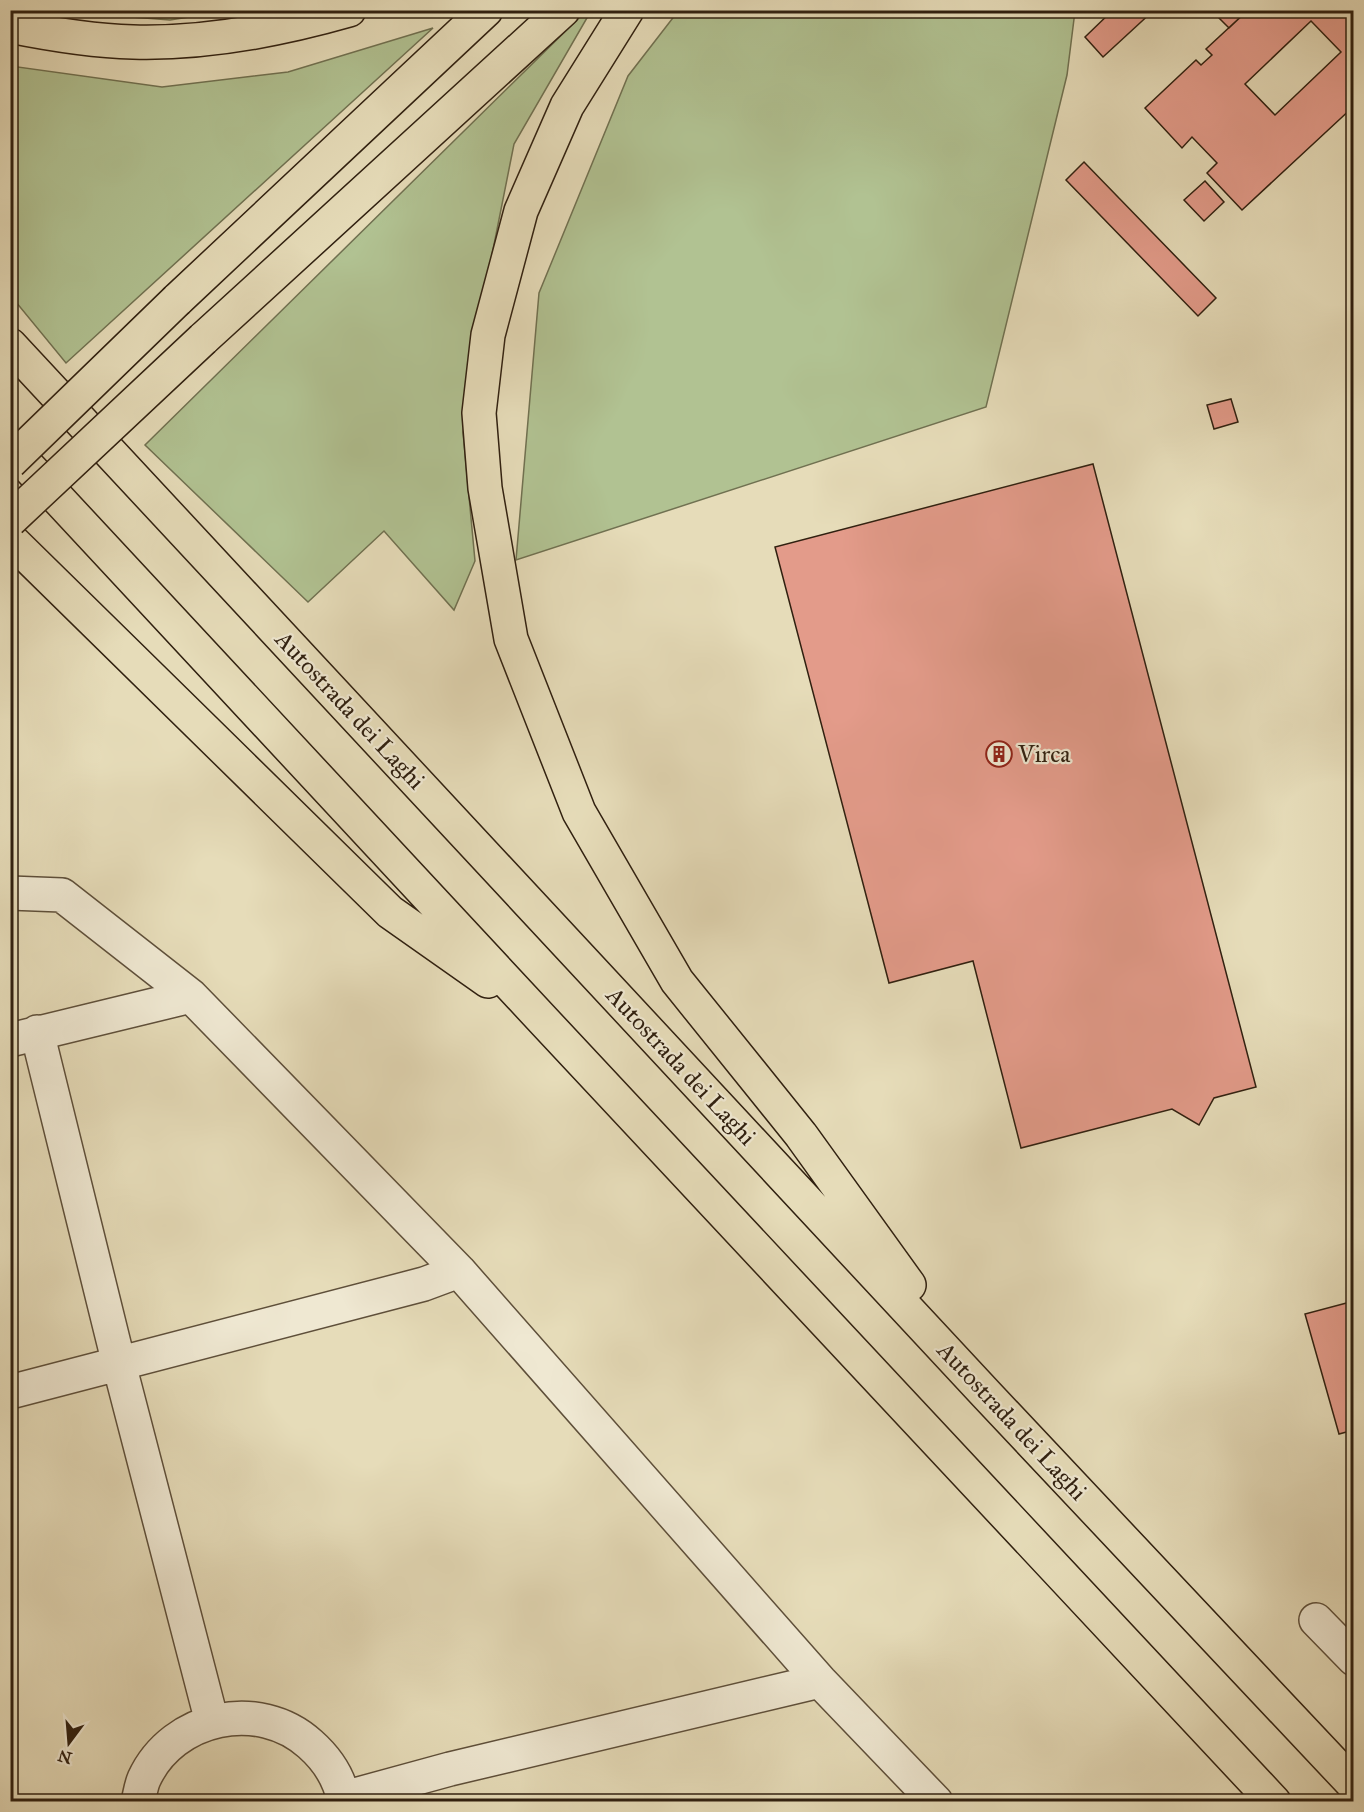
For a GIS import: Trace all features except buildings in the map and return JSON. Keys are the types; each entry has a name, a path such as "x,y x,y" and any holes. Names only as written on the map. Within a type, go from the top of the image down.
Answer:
{"highway":[{"path":"10,26 45,33 133,42 180,40 215,38 300,24 349,10"},
{"path":"10,462 177,300 486,10"},
{"path":"10,520 202,339 563,10"},
{"path":"627,10 567,106 526,201 488,335 479,413 485,488 512,639 579,812 677,981 801,1135 986,1394"},
{"name":"Autostrada dei Laghi","path":"10,345 1353,1785"},
{"path":"10,447 1274,1802"},
{"path":"10,539 390,912 543,1020"}],"street":[{"path":"10,892 62,896 191,996 459,1271 820,1682 936,1802"},
{"path":"191,996 24,1036 119,1364 212,1722"},
{"path":"10,1392 424,1284 459,1271"},
{"path":"1316,1620 1353,1659"},
{"path":"138,1802 144,1780 164,1749 194,1728 228,1718 264,1719 298,1733 325,1757 342,1789 344,1800 450,1769 820,1682"}],"green space":[{"path":"679,10 1075,11 1067,75 986,407 516,560 539,293 628,76"},
{"path":"55,11 227,11 170,20"},
{"path":"586,11 591,11 514,144 477,330 463,432 475,561 454,610 384,531 308,602 145,445"},
{"path":"433,28 66,363 11,296 11,66 162,87 288,72"}],"place":[{"name":"Virca","path":"999,754"}]}
